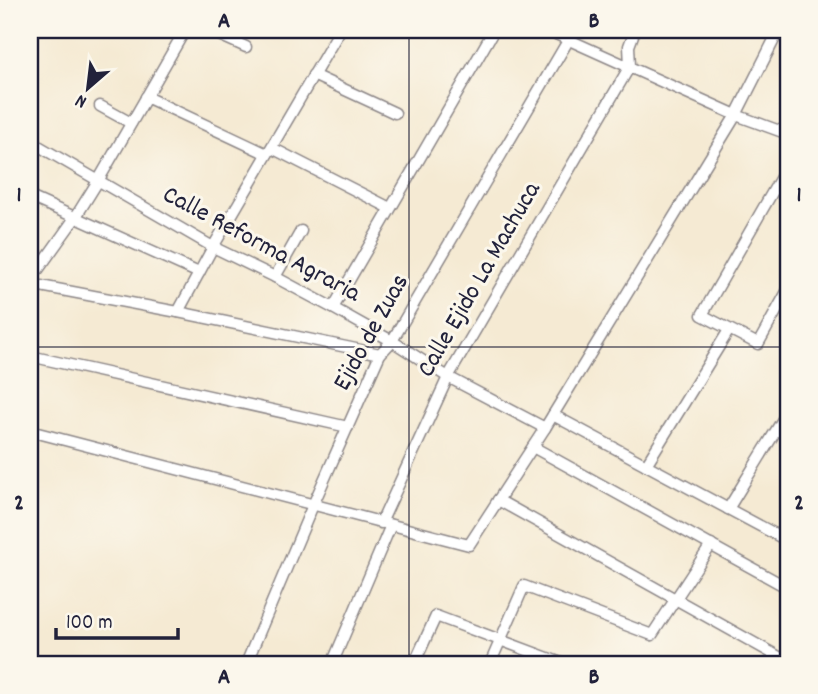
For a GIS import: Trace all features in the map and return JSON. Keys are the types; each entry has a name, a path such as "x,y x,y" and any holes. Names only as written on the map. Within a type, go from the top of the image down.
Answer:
{"street":[{"path":"185,30 98,181 30,283 380,354"},
{"path":"208,30 246,47"},
{"path":"178,312 340,30"},
{"path":"333,308 494,30"},
{"path":"547,30 736,115 788,134"},
{"path":"630,66 629,46 635,30"},
{"path":"30,431 469,545 545,428 736,115 779,30"},
{"name":"Ejido de Zuas","path":"246,664 380,354 391,341 569,39"},
{"name":"Calle Ejido La Machuca","path":"332,664 386,524 448,377 630,66"},
{"path":"313,75 395,113"},
{"path":"146,97 270,151 390,208"},
{"path":"100,106 131,123"},
{"name":"Calle Reforma Agraria","path":"30,141 213,247 333,308 448,377 545,428"},
{"path":"788,165 702,315 758,344 788,290"},
{"path":"30,197 199,273"},
{"path":"275,277 301,231"},
{"path":"646,465 729,330"},
{"path":"30,356 348,427"},
{"path":"728,509 788,411"},
{"path":"553,415 788,541"},
{"path":"533,447 788,588"},
{"path":"498,500 788,662"},
{"path":"490,664 524,586 652,635 711,545"},
{"path":"414,664 436,616 564,664"}]}
